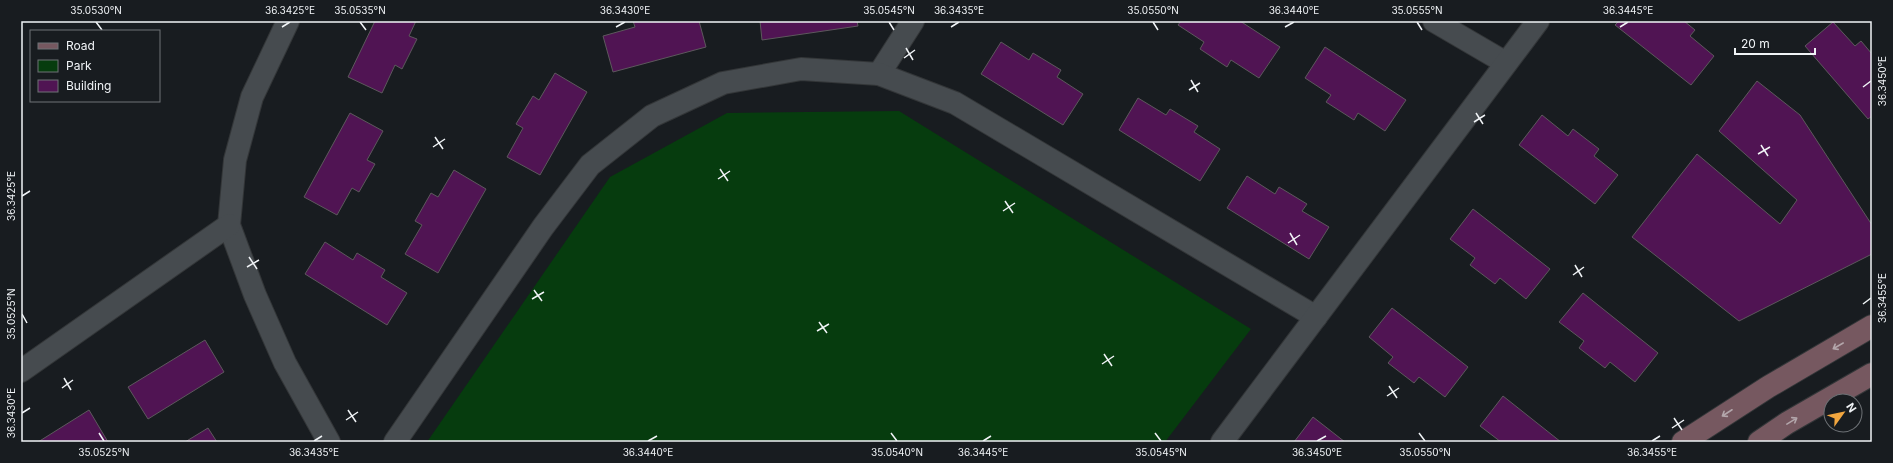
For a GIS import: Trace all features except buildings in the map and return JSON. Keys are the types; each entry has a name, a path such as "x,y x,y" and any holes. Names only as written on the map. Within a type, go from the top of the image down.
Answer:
{"street":[{"path":"288,21 252,97 235,160 228,226 255,295 285,363 329,442"},
{"path":"879,74 914,21"},
{"path":"1434,21 1506,63"},
{"path":"1222,442 1538,21"},
{"path":"394,442 543,227 590,165 652,116 723,83 801,69 879,74 955,103 1316,317"},
{"path":"21,371 228,226"},
{"path":"1683,442 1768,387 1872,326"},
{"path":"1759,442 1787,423 1872,374"}],"green space":[{"path":"899,111 1251,329 1165,442 427,442 610,177 727,113"}]}
